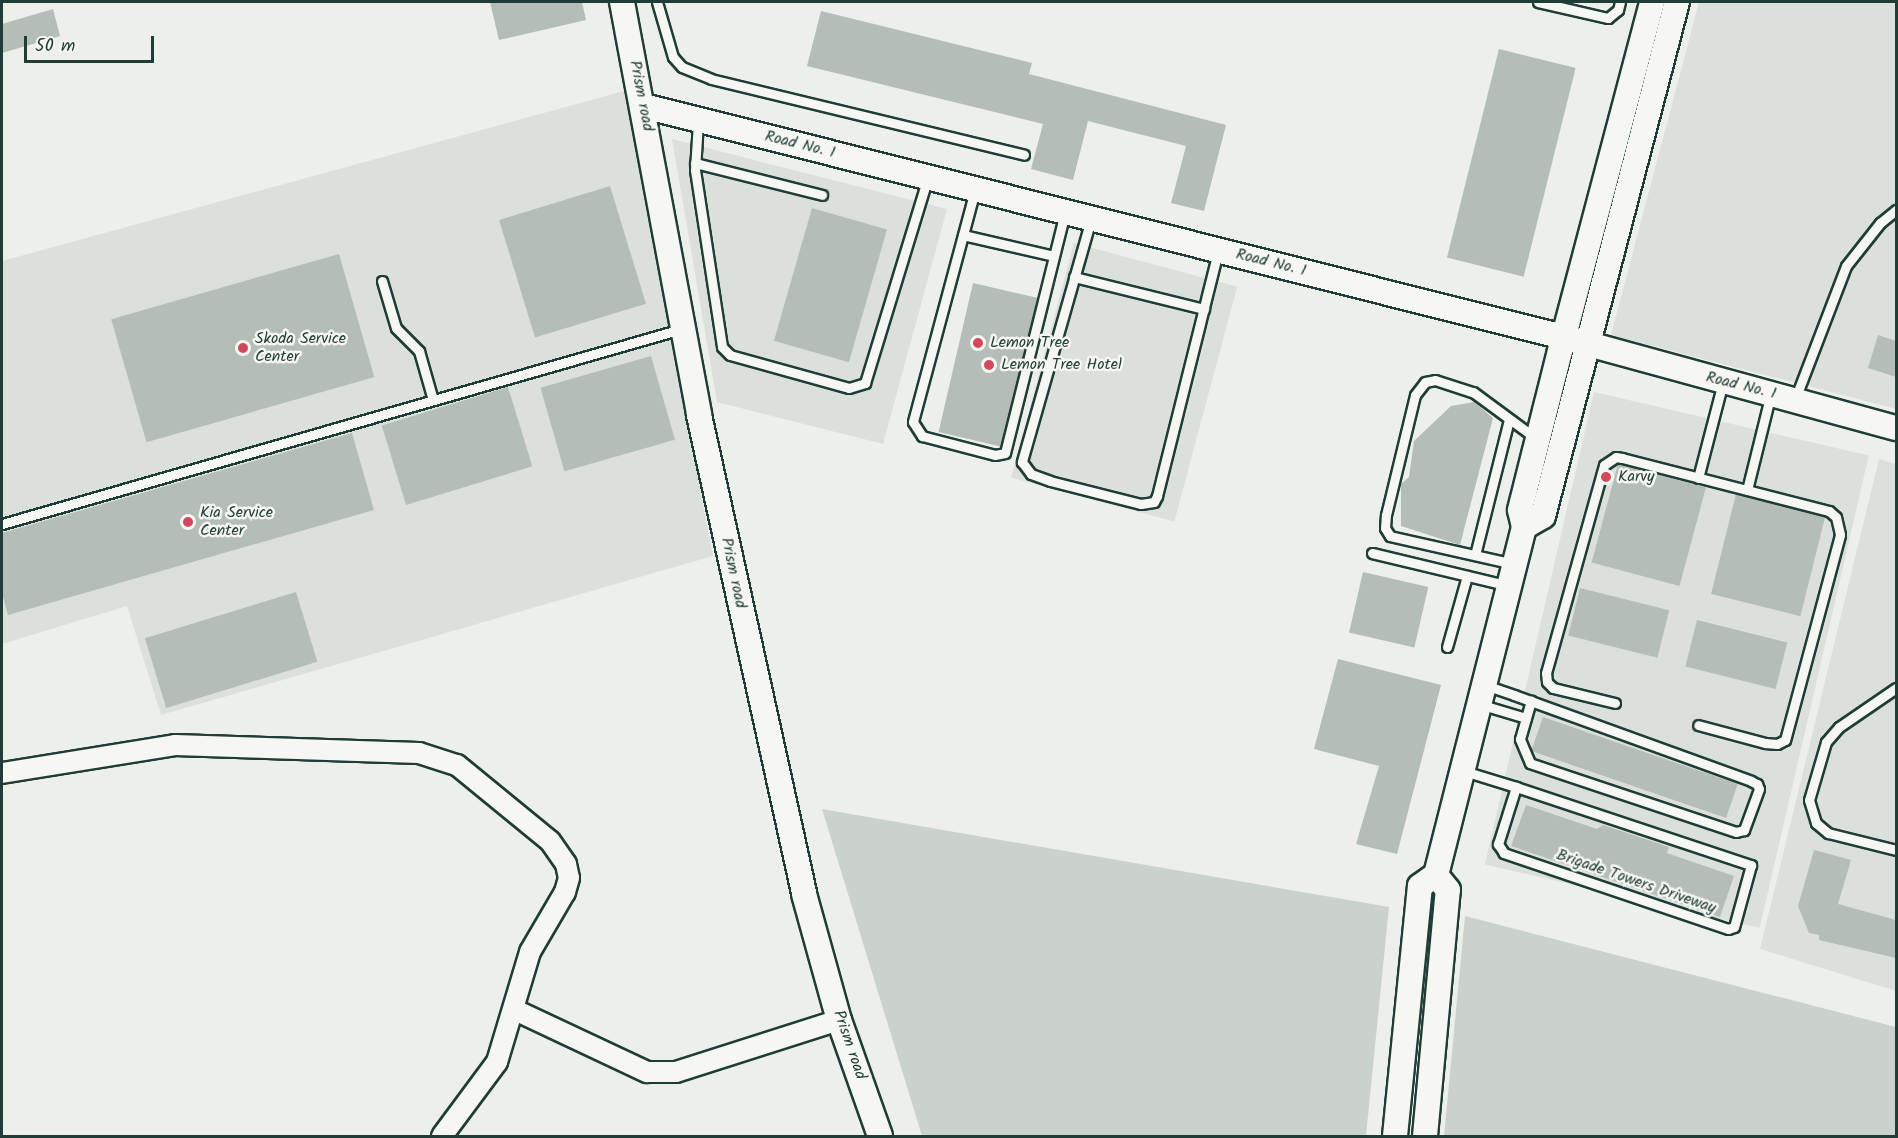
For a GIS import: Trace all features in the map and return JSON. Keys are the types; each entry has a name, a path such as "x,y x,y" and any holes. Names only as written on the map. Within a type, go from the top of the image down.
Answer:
{"street":[{"name":"Prism road","path":"622,2 644,106 683,328 804,894 839,1020 880,1137"},
{"path":"1395,1137 1420,886 1436,875 1524,527 1520,510 1563,337 1652,2"},
{"path":"1524,527 1542,516 1590,345 1677,2"},
{"name":"Road No. 1","path":"644,106 1563,337 1896,428"},
{"path":"2,773 175,745 419,753 457,765 550,841 566,864 569,878 558,912 530,952 515,1010 497,1062 442,1137"},
{"path":"1425,1137 1448,890 1436,875"},
{"path":"515,1010 647,1072 676,1072 839,1020"}],"lane":[{"path":"657,2 673,57 682,67 701,75 1024,155"},
{"path":"1538,2 1608,18 1618,10 1620,2"},
{"path":"698,120 695,163 722,347 730,355 853,388 865,383 928,178"},
{"path":"695,163 822,195"},
{"path":"975,190 913,422 922,436 995,455 1005,453 1065,213"},
{"path":"1795,399 1846,266 1880,223 1896,210"},
{"path":"1091,219 1022,462 1030,474 1141,504 1154,502 1157,496 1218,250"},
{"path":"963,235 1054,256"},
{"path":"1074,277 1204,309"},
{"path":"382,281 396,328 418,351 434,400"},
{"path":"2,524 683,328"},
{"path":"1512,575 1475,555 1390,536 1385,528 1415,396 1425,382 1435,380 1473,392 1539,440"},
{"path":"1698,477 1723,382"},
{"path":"1747,490 1771,393"},
{"path":"1475,555 1509,420"},
{"path":"1615,703 1553,688 1547,682 1546,673 1604,465 1616,457 1623,458 1829,511 1836,517 1840,535 1785,740 1777,744 1765,743 1698,725"},
{"path":"1372,553 1467,576 1512,575"},
{"path":"1447,647 1467,576"},
{"path":"1896,688 1839,727 1826,742 1809,800 1816,823 1827,833 1896,850"},
{"path":"1480,694 1532,701 1757,784 1759,789 1746,826 1736,832 1530,762 1520,739 1532,701"},
{"path":"1480,694 1526,718"},
{"name":"Brigade Towers Driveway","path":"1461,770 1516,787 1751,866 1734,927 1728,929 1504,853 1498,844 1516,787"}],"shaded area":[{"path":"1699,2 1896,2 1896,409 1611,335"},
{"path":"624,91 713,556 161,715 127,606 2,644 2,261"},
{"path":"672,139 947,209 883,444 717,402"},
{"path":"1074,243 1237,287 1174,521 1011,478"},
{"path":"1594,392 1869,455 1760,928 1485,865"},
{"path":"1879,459 1896,464 1896,991 1760,949"},
{"path":"822,809 1389,907 1366,1136 922,1136"},
{"path":"1465,916 1896,1027 1896,1136 1444,1136"}],"building":[{"path":"490,2 582,2 586,20 499,40"},
{"path":"53,9 60,36 2,53 2,24"},
{"path":"821,11 1032,63 1029,74 1226,125 1204,211 1171,203 1186,146 1088,121 1073,180 1031,169 1043,124 807,66"},
{"path":"1499,49 1576,68 1524,277 1447,258"},
{"path":"610,186 646,304 535,338 499,220"},
{"path":"812,208 887,229 849,362 774,341"},
{"name":"Skoda Service Center","path":"339,254 374,377 146,442 111,319"},
{"name":"Lemon Tree Hotel","path":"973,283 1037,298 1003,447 939,432"},
{"path":"1878,335 1896,341 1896,377 1868,368"},
{"path":"651,356 675,440 564,471 540,388"},
{"path":"508,387 532,466 406,505 382,426"},
{"path":"1474,402 1493,418 1460,545 1401,526 1401,484 1409,477 1414,441 1451,406"},
{"name":"Kia Service Center","path":"352,433 374,510 8,615 2,593 2,533"},
{"path":"1618,464 1706,488 1679,586 1592,563"},
{"path":"1736,494 1825,516 1800,616 1711,594"},
{"path":"1363,572 1428,587 1414,647 1349,632"},
{"path":"1580,588 1669,610 1657,658 1568,636"},
{"path":"296,592 317,662 166,708 145,638"},
{"path":"1697,620 1787,642 1776,689 1685,667"},
{"path":"1338,659 1441,685 1397,854 1356,844 1379,766 1314,749"},
{"path":"1543,717 1738,784 1726,818 1531,751"},
{"path":"1526,805 1597,829 1603,825 1669,847 1667,853 1734,876 1720,917 1511,846"},
{"path":"1814,850 1851,860 1838,904 1896,920 1896,958 1819,940 1819,935 1809,933 1798,906"}],"place":[{"name":"Lemon Tree","path":"978,343"},
{"name":"Skoda Service Center","path":"243,348"},
{"name":"Lemon Tree Hotel","path":"989,365"},
{"name":"Karvy","path":"1606,477"},
{"name":"Kia Service Center","path":"188,522"}]}
